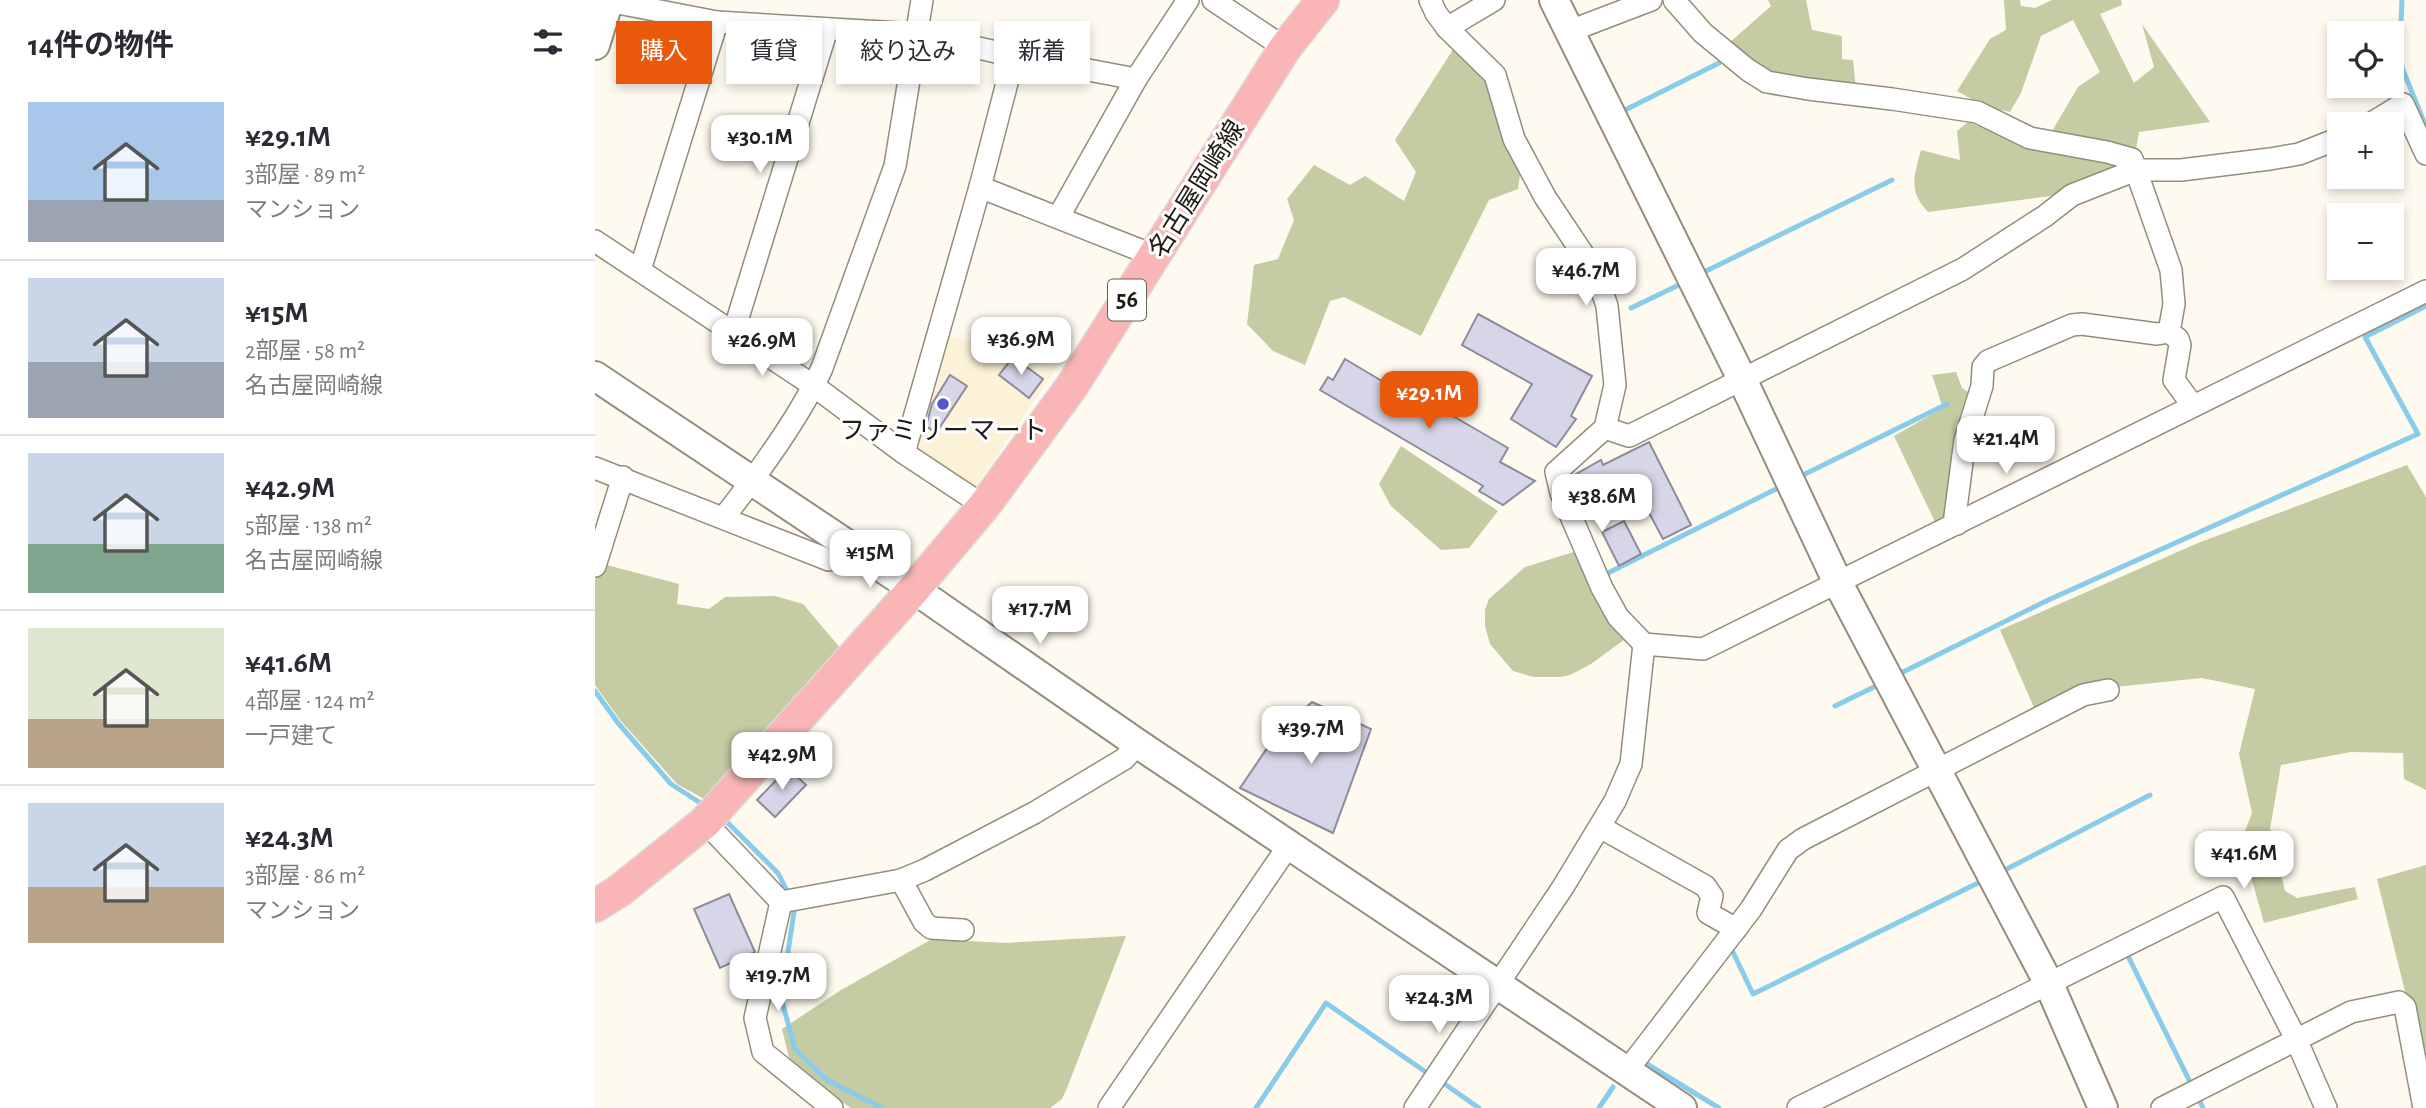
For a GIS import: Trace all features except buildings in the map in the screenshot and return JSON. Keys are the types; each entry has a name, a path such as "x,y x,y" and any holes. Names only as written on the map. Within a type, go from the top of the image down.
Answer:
{"main road":[{"name":"名古屋岡崎線","path":"595,906 619,891 705,822 914,589 984,506 1072,386 1285,48 1323,0"}],"street":[{"path":"595,45 606,0 717,22 836,30"},
{"path":"918,21 922,0"},
{"path":"1059,216 1136,79 1188,0"},
{"path":"1213,0 1285,48"},
{"path":"1430,0 1447,28 1495,75 1514,139 1545,197 1579,247 1600,285 1607,306 1615,385 1605,428 1556,472 1561,493 1602,588 1618,617 1644,644 1703,649 2426,290"},
{"path":"1447,28 1494,0"},
{"path":"1554,0 1743,381 1839,583 2049,984 2103,1108"},
{"path":"1570,31 1651,0"},
{"path":"1674,0 1703,33 1767,82 1977,112 2030,138 2132,159 2171,270 2174,304 2169,331"},
{"path":"640,270 717,22"},
{"path":"733,334 827,29"},
{"path":"1090,70 1136,79"},
{"path":"724,517 751,482 814,386 895,166 908,84"},
{"path":"904,453 1007,84"},
{"path":"2390,112 2403,104 2426,154"},
{"path":"1605,428 1629,436 1743,381 1963,268 2045,216 2072,195 2136,170 2181,170 2270,159 2299,154 2327,143"},
{"path":"980,187 1155,256"},
{"path":"595,241 814,386 904,453 984,506"},
{"path":"1957,524 1955,516 1965,440 1982,386 1983,368 1988,361 2072,325 2157,334 2169,331"},
{"path":"2169,331 2178,339 2180,345 2174,380 2193,406"},
{"path":"595,376 1682,1108"},
{"path":"595,468 829,560 845,557 853,549"},
{"path":"595,566 623,477"},
{"path":"1415,1108 1499,985 1620,792 1632,764 1644,644"},
{"path":"1626,1072 1736,929 1788,850 1803,839 2083,695 2108,690"},
{"path":"781,902 901,880 925,870 1034,813 1124,760 1138,744"},
{"path":"705,822 781,902"},
{"path":"1600,827 1705,886 1712,896 1708,913 1736,929"},
{"path":"1108,1108 1289,845"},
{"path":"901,880 924,922 931,928 963,930"},
{"path":"1798,1108 2223,897 2326,1108"},
{"path":"781,902 755,1018 763,1052 832,1108"},
{"path":"2162,1108 2351,1012 2399,1002 2405,1007 2424,1108"}],"shaded area":[{"path":"946,335 1057,367 973,491 915,453"}],"green space":[{"path":"1768,0 1806,0 1812,30 1842,36 1842,59 1853,60 1856,89 1784,79 1755,65 1729,43 1771,6"},
{"path":"2004,0 2020,0 2021,6 2035,8 2052,0 2121,0 2122,5 2100,14 2134,83 2154,67 2142,24 2210,122 2139,132 2136,150 2067,140 2052,131 2078,87 2100,72 2073,20 2041,36 2021,93 2010,112 1984,106 1957,91 1990,39 2006,30"},
{"path":"1454,48 1488,80 1521,168 1518,189 1489,200 1421,336 1344,297 1330,301 1305,365 1273,351 1247,324 1254,265 1278,259 1294,220 1287,199 1314,165 1350,185 1365,176 1404,201 1416,172 1395,140"},
{"path":"1968,122 2028,146 2112,164 2115,173 2066,194 1928,212 1917,197 1914,183 1921,150 1960,160 1957,131"},
{"path":"1956,372 1962,388 1971,394 1950,498 1944,505 1946,520 1937,526 1894,436 1943,408 1932,375"},
{"path":"1401,446 1498,511 1469,548 1441,550 1391,506 1379,484"},
{"path":"2407,465 2426,497 2426,790 2404,779 2403,753 2351,752 2281,765 2270,829 2285,891 2297,898 2355,887 2358,899 2264,923 2241,841 2252,813 2239,754 2255,689 2202,678 2095,689 2036,712 2000,630 2198,543"},
{"path":"1577,551 1628,637 1591,664 1570,675 1534,677 1513,671 1490,644 1485,626 1485,610 1489,599 1525,567"},
{"path":"603,564 679,584 677,604 709,609 725,597 775,596 803,604 847,656 715,805 677,784 621,721 595,685 595,580"},
{"path":"2426,865 2426,1052 2407,999 2377,879"},
{"path":"1126,936 1067,1088 1062,1099 1050,1108 851,1108 792,1070 782,1029 841,990 932,939 1005,943"}],"waterway":[{"path":"2402,0 2401,65 2426,127"},
{"path":"1625,110 1719,63"},
{"path":"1700,274 1892,180"},
{"path":"1631,308 1685,282"},
{"path":"1895,676 2046,601 2418,434 2365,337 2426,306"},
{"path":"1799,477 1947,404"},
{"path":"1608,573 1784,485"},
{"path":"1835,706 1880,684"},
{"path":"595,691 618,723 671,784 705,806"},
{"path":"2001,872 2150,795"},
{"path":"722,817 778,873 790,897"},
{"path":"1730,950 1731,948 1753,994 1986,879"},
{"path":"792,906 794,912 788,952 781,978 782,1001 795,1049 827,1080 882,1108"},
{"path":"2127,954 2192,1086"},
{"path":"1256,1108 1326,1003 1430,1075"},
{"path":"1643,1060 1719,1108"},
{"path":"1439,1080 1479,1108"},
{"path":"1599,1108 1613,1087"},
{"path":"2197,1095 2203,1108"}],"place":[{"name":"ファミリーマート","path":"943,404"}]}
